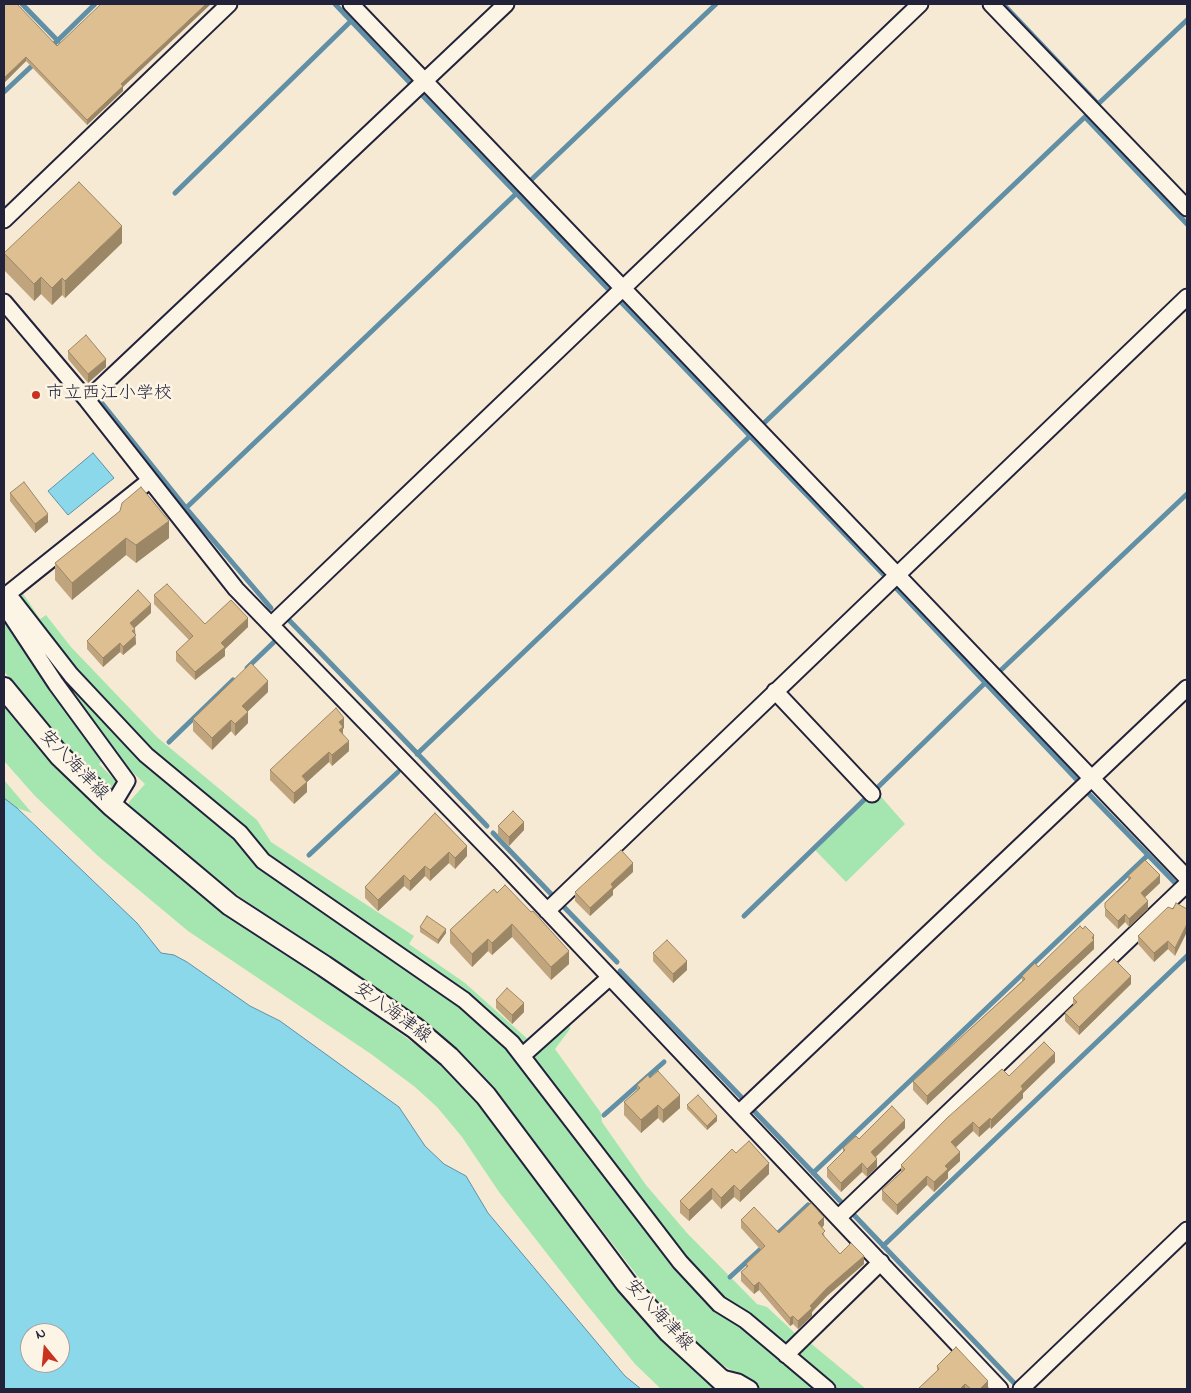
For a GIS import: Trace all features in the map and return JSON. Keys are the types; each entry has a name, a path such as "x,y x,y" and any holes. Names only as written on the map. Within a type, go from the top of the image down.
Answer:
{"main road":[{"name":"安八海津線","path":"4,688 59,755 112,806 230,905 415,1028 449,1057 486,1096 626,1283 669,1332 724,1383"}],"street":[{"path":"4,220 229,4"},
{"path":"351,4 1187,878"},
{"path":"87,400 506,4"},
{"path":"271,625 920,4"},
{"path":"991,4 1187,208"},
{"path":"547,911 1187,297"},
{"path":"4,302 87,400 236,589 547,911 1000,1389"},
{"path":"5,599 149,481"},
{"path":"5,599 56,684 128,781 112,806"},
{"path":"5,599 71,675 146,755 240,833 263,861 464,1000 512,1043 680,1262 719,1304 745,1320 827,1389"},
{"path":"739,1113 1187,688"},
{"path":"775,691 872,794"},
{"path":"839,1218 1187,884"},
{"path":"522,1056 609,978"},
{"path":"1021,1389 1187,1230"},
{"path":"786,1355 881,1262"},
{"path":"724,1383 738,1382 750,1389"}],"green space":[{"path":"22,592 40,619 46,615 71,647 158,738 257,820 271,842 414,936 409,944 465,983 531,1042 523,1047 289,874 150,752 76,673 22,604"},
{"path":"4,612 105,757 99,764 119,784 112,793 42,721 4,671"},
{"path":"40,649 236,836 459,1001 503,1041 676,1263 725,1317 752,1331 820,1389 762,1389 716,1361 681,1329 639,1278 481,1073 439,1036 240,897 128,807 129,802 145,784 110,751"},
{"path":"4,705 55,766 107,816 226,913 419,1047 459,1082 491,1115 660,1336 716,1389 661,1389 635,1364 587,1305 499,1192 462,1137 437,1107 415,1087 371,1054 188,931 98,856 35,796 4,761"},
{"path":"4,780 32,813 4,804"},
{"path":"876,791 905,824 846,882 815,850"},
{"path":"569,1021 570,1029 555,1049 601,1113 602,1122 646,1185 687,1233 757,1304 767,1307 797,1335 788,1345 783,1345 717,1294 684,1256 536,1063 535,1052"},
{"path":"808,1341 866,1389 835,1389 799,1359 797,1353"}],"water":[{"path":"93,453 114,478 68,515 48,491"},
{"path":"4,798 17,808 137,923 161,953 174,955 187,962 250,1006 280,1021 399,1107 425,1146 444,1164 466,1176 488,1213 625,1376 641,1389 4,1389"}],"building":[{"path":"4,4 17,4 57,46 101,4 206,4 121,84 123,86 87,120 26,57 4,78"},
{"path":"79,182 122,226 65,281 62,278 52,288 41,277 34,284 4,253"},
{"path":"86,335 106,359 88,374 68,351"},
{"path":"24,482 48,514 35,524 10,493"},
{"path":"141,487 169,521 136,545 126,538 72,583 55,563 120,511 122,503"},
{"path":"167,584 205,624 231,600 248,618 221,643 225,647 195,672 176,652 193,636 154,595"},
{"path":"138,590 151,604 130,623 135,629 132,631 136,635 123,647 120,643 103,658 87,641"},
{"path":"251,663 268,681 242,706 248,712 235,724 231,720 212,738 193,719"},
{"path":"336,708 344,718 339,722 343,727 339,730 349,741 332,755 329,752 302,776 307,782 294,793 270,770"},
{"path":"513,811 524,822 509,837 498,826"},
{"path":"435,813 467,846 455,858 449,852 430,870 425,866 410,881 404,875 378,900 365,887"},
{"path":"621,850 633,863 611,884 613,887 590,908 575,892"},
{"path":"1145,860 1160,875 1141,893 1148,901 1129,919 1125,914 1118,921 1105,908 1105,903 1131,878 1128,876"},
{"path":"505,885 531,912 533,911 569,951 551,967 512,924 492,943 488,939 472,954 450,930 494,889 497,893"},
{"path":"1176,903 1187,909 1187,924 1175,948 1168,941 1154,953 1138,936 1168,907 1173,909"},
{"path":"427,916 446,929 438,940 420,927"},
{"path":"1080,926 1083,929 1085,926 1094,935 1092,938 1094,940 927,1096 913,1081 1025,979 1022,976 1035,963 1038,967"},
{"path":"667,940 687,961 673,974 653,953"},
{"path":"1114,959 1131,976 1079,1027 1065,1013 1077,1002 1073,998"},
{"path":"507,988 524,1003 512,1015 496,1000"},
{"path":"1044,1042 1055,1053 1021,1086 1023,1089 991,1120 990,1118 979,1128 973,1122 951,1142 960,1152 945,1166 948,1169 934,1182 927,1176 897,1205 882,1190 905,1169 901,1165 947,1118 1002,1069 1009,1076"},
{"path":"658,1071 680,1095 663,1110 658,1105 641,1120 624,1102 640,1088 637,1085 648,1075 650,1078"},
{"path":"698,1095 717,1116 707,1126 687,1105"},
{"path":"892,1106 905,1120 871,1152 877,1159 867,1169 862,1163 841,1183 827,1168 845,1150 843,1148 856,1136 859,1139"},
{"path":"749,1141 769,1163 740,1191 734,1185 721,1198 712,1188 689,1210 680,1201 732,1149 736,1153"},
{"path":"811,1203 824,1217 818,1223 825,1231 822,1234 840,1254 851,1243 864,1256 827,1288 810,1306 812,1308 798,1321 793,1316 790,1318 759,1282 754,1286 741,1272 748,1266 746,1264 765,1246 741,1220 754,1207 779,1233"},
{"path":"956,1347 988,1381 980,1389 971,1389 965,1384 960,1389 918,1389 939,1369 937,1366"}],"waterway":[{"path":"22,4 58,41"},
{"path":"51,47 95,4"},
{"path":"335,4 412,85"},
{"path":"530,181 716,4"},
{"path":"1003,4 1098,104"},
{"path":"1096,106 1187,20"},
{"path":"175,193 351,21"},
{"path":"4,92 36,62"},
{"path":"422,95 611,292"},
{"path":"763,424 1088,114"},
{"path":"1085,117 1187,224"},
{"path":"186,508 520,190"},
{"path":"620,301 884,575"},
{"path":"101,402 186,508 271,608"},
{"path":"417,754 750,436"},
{"path":"1000,671 1187,494"},
{"path":"895,587 1079,782"},
{"path":"287,618 487,826"},
{"path":"247,668 274,642"},
{"path":"169,742 233,680"},
{"path":"876,789 984,684"},
{"path":"309,855 398,772"},
{"path":"1089,794 1178,886"},
{"path":"744,916 867,797"},
{"path":"493,833 553,896"},
{"path":"813,1173 1148,855"},
{"path":"563,906 617,962"},
{"path":"883,1246 1187,956"},
{"path":"620,971 746,1102"},
{"path":"604,1115 664,1062"},
{"path":"755,1112 844,1205"},
{"path":"775,1236 808,1205"},
{"path":"854,1215 1017,1386"},
{"path":"730,1277 765,1245"}],"place":[{"name":"市立西江小学校","path":"36,395"}]}
